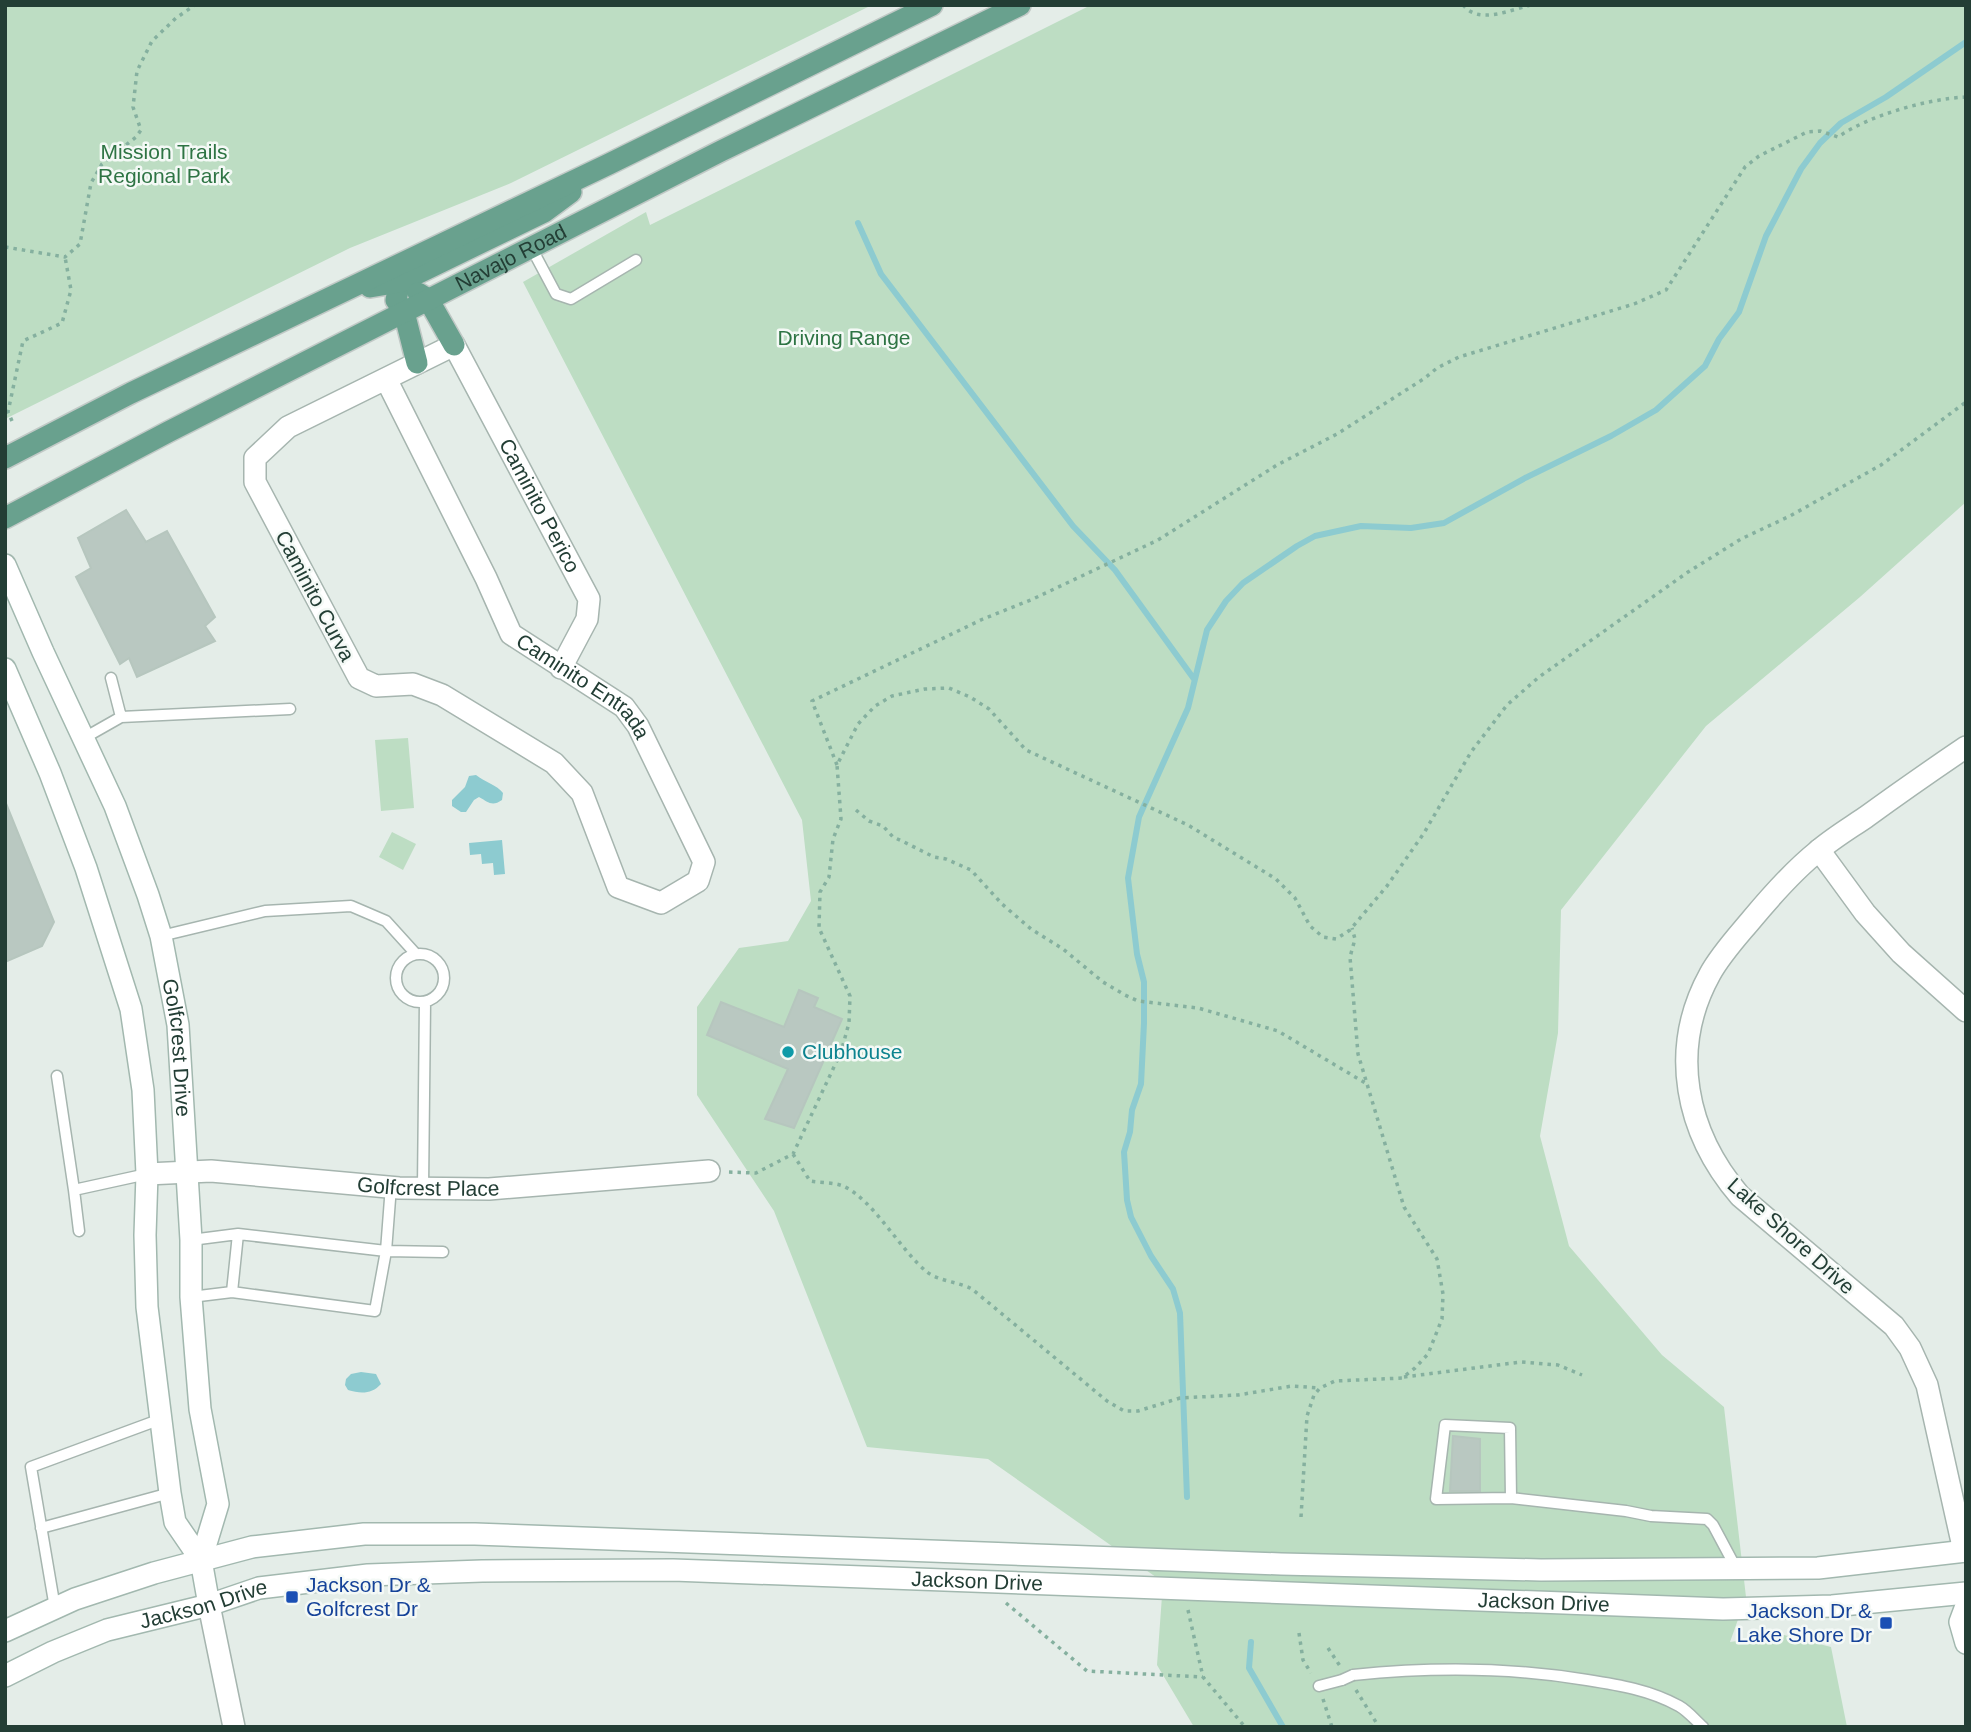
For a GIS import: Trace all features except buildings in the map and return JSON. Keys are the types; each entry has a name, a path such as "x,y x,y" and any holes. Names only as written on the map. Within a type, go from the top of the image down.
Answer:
{"main road":[{"name":"Navajo Road","path":"5,458 131,393 932,5"},
{"name":"Navajo Road","path":"5,519 428,299 721,151 1020,5"},
{"path":"341,293 400,282 544,212 608,163"},
{"path":"386,379 453,345 428,299 400,282"},
{"path":"400,282 396,300 404,312 417,363"},
{"name":"Caminito Perico","path":"453,345 589,599 587,620 561,668"},
{"name":"Caminito Entrada","path":"386,379 511,634 624,707 638,726 699,849"},
{"name":"Caminito Curva","path":"386,379 288,427 255,458 255,482 359,678 376,686 413,684 442,695 554,763 582,793 618,887 662,903 698,881 704,862 699,849"},
{"name":"Golfcrest Drive","path":"5,565 115,806 161,936 178,1025 188,1172 191,1297 200,1409 218,1504 201,1560"},
{"name":"Golfcrest Drive","path":"5,669 50,773 86,868 131,1009 143,1090 148,1174 145,1235 147,1307 170,1493 175,1522 201,1560 234,1727"},
{"name":"Lake Shore Drive","path":"1965,1555 1927,1385 1910,1348 1894,1326 1740,1196 1718,1168 1701,1137 1688,1092 1687,1056 1692,1020 1710,975 1723,954 1780,885 1819,850 1966,747"},
{"path":"1819,850 1874,923 1901,953 1966,1011"},
{"name":"Golfcrest Place","path":"148,1174 211,1171 391,1186 489,1189 709,1171"},
{"name":"Jackson Drive","path":"5,1631 75,1599 201,1560 252,1547 364,1535 475,1534 1281,1564 1541,1570 1818,1568 1965,1555"},
{"name":"Jackson Drive","path":"5,1676 53,1652 107,1630 209,1605 259,1588 368,1575 482,1571 673,1570 1723,1609 1832,1606 1966,1593"},
{"path":"1966,1606 1960,1622 1966,1643"}],"lane":[{"path":"531,247 556,294 571,299 636,260"},
{"path":"111,678 121,718"},
{"path":"83,738 121,718 290,709"},
{"path":"161,936 265,911 351,906 386,922 415,953 433,956 444,970 443,988 425,1002 403,996 396,980 401,963 415,953"},
{"path":"423,1188 425,1002"},
{"path":"57,1076 79,1231"},
{"path":"74,1190 148,1174"},
{"path":"191,1297 232,1292 375,1311 386,1251 391,1186"},
{"path":"232,1292 237,1234"},
{"path":"191,1240 237,1234 386,1251 443,1252"},
{"path":"55,1608 32,1467 160,1419"},
{"path":"1511,1498 1510,1428 1445,1425 1436,1499 1511,1498 1651,1516 1707,1519 1713,1525 1736,1568"},
{"path":"41,1528 170,1493"},
{"path":"1319,1686 1353,1675 1451,1669 1513,1670 1640,1689 1681,1707 1703,1727"}],"path":[{"path":"65,257 80,244 91,183 102,164 136,138 141,130 133,107 137,71 152,41 176,18 195,5"},
{"path":"1463,5 1480,17 1531,5"},
{"path":"709,1171 756,1173 793,1154 841,1052 849,1023 850,996 819,928 820,892 829,877 833,839 841,819 837,765 812,701 983,619 1099,569 1181,527 1459,357 1634,304 1666,290 1745,167 1759,156 1807,132 1820,131 1838,137 1857,125 1888,113 1931,102 1966,97"},
{"path":"5,247 65,257"},
{"path":"12,421 8,412 23,341 62,323 71,290 65,257"},
{"path":"837,765 858,724 876,706 892,696 925,689 949,688 970,696 989,709 1026,750 1156,810 1231,850 1260,871 1276,878 1295,898 1310,926 1323,937 1336,939 1352,928 1387,886 1424,833 1471,752 1507,705 1539,677 1688,572 1741,539 1790,516 1881,465 1966,402"},
{"path":"856,810 869,821 883,826 893,837 934,857 971,870 1002,904 1031,929 1063,949 1103,982 1138,1001 1198,1008 1278,1031 1367,1084"},
{"path":"1352,928 1355,939 1350,957 1358,1054 1404,1207 1437,1259 1443,1294 1442,1319 1427,1354 1402,1378"},
{"path":"793,1154 810,1181 841,1186 858,1195 915,1262 930,1275 972,1289 1107,1401 1124,1411 1138,1411 1180,1398 1238,1395 1292,1386 1320,1388"},
{"path":"1301,1517 1307,1416 1314,1395 1320,1388 1335,1381 1402,1378 1521,1362 1559,1365 1582,1375"},
{"path":"1004,1600 1087,1671 1203,1677"},
{"path":"1186,1605 1203,1677 1245,1727"}],"green space":[{"name":"Mission Trails Regional Park","path":"5,5 872,5 511,183 350,248 5,419"},
{"name":"Driving Range","path":"1091,5 1966,5 1966,502 1860,597 1706,726 1561,910 1558,1033 1540,1136 1569,1246 1662,1355 1724,1407 1746,1597 1730,1642 1784,1635 1831,1647 1847,1727 1194,1727 1157,1665 1163,1582 988,1459 867,1447 774,1211 697,1095 697,1007 739,948 788,941 811,901 802,820 523,282 646,212 650,225"},
{"path":"408,738 414,808 381,811 375,740"},
{"path":"392,832 416,844 403,870 379,857"}],"water":[{"path":"476,775 500,790 503,793 502,800 493,803 479,797 466,812 461,812 452,806 452,800 465,787 469,776"},
{"path":"502,840 505,874 494,875 493,863 482,864 481,854 470,855 469,843"},
{"path":"351,1374 376,1374 381,1384 366,1392 348,1390 346,1379"}],"waterway":[{"path":"1187,1497 1180,1313 1173,1289 1151,1256 1131,1217 1127,1200 1124,1152 1130,1132 1132,1110 1141,1084 1144,1023 1144,982 1137,954 1128,878 1139,817 1188,708 1207,630 1226,601 1243,583 1315,536 1361,526 1411,528 1444,523 1656,410 1705,366 1719,339 1739,312 1766,236 1801,169 1820,143 1841,123 1886,97 1966,42"},
{"path":"858,223 881,274 1073,526 1115,570 1194,679"},
{"path":"1251,1642 1249,1668 1283,1727"}],"place":[{"name":"Clubhouse","path":"788,1052"},
{"name":"Jackson Dr & Golfcrest Dr","path":"292,1597"},
{"name":"Jackson Dr & Lake Shore Dr","path":"1886,1623"}]}
